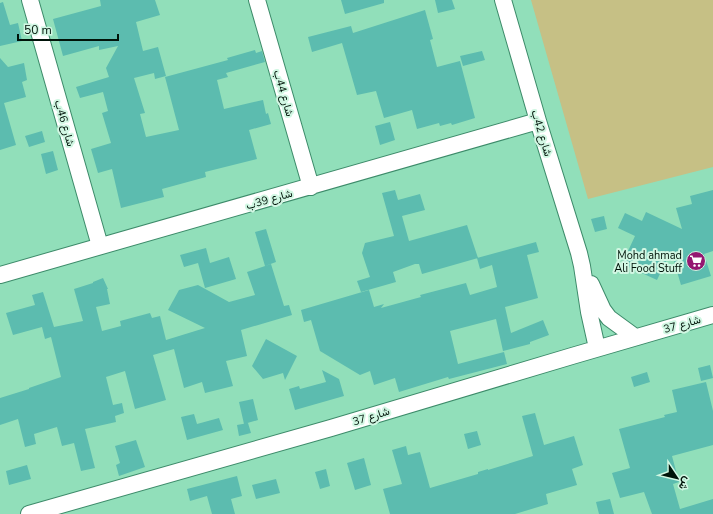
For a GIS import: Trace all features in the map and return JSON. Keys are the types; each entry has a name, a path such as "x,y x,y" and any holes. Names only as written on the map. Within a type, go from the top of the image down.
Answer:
{"street":[{"name":"شارع 46ب","path":"30,0 100,246"},
{"name":"شارع 44ب","path":"257,0 311,187"},
{"name":"شارع 42ب","path":"503,0 538,122 570,220 582,266 589,312 597,348"},
{"name":"شارع 39ب","path":"0,275 538,122"},
{"name":"شارع 42ب","path":"582,266 603,310 609,318 635,337"},
{"name":"شارع 37","path":"29,514 331,428 597,348 713,315"}],"shaded area":[{"path":"531,0 713,0 713,167 588,199"}],"building":[{"path":"100,0 155,0 160,15 136,22 143,51 158,47 166,76 155,79 154,73 134,78 145,113 140,114 146,137 179,130 165,77 228,60 227,58 255,50 256,53 262,51 265,62 226,73 228,77 217,80 224,109 263,100 266,114 268,113 271,124 249,130 257,159 205,172 206,177 162,189 164,197 121,208 112,169 98,173 91,149 111,143 102,113 108,111 103,92 80,98 76,87 109,77 106,68 118,46 99,50 99,46 63,56 53,19 101,6"},
{"path":"341,0 384,0 384,3 345,14"},
{"path":"435,0 452,0 455,9 438,13"},
{"path":"3,2 10,25 18,23 22,41 0,46 0,3"},
{"path":"425,10 433,39 430,40 437,67 460,61 475,118 452,125 451,123 440,126 439,123 417,129 412,110 384,118 376,91 357,95 342,43 312,52 308,37 351,26 353,33"},
{"path":"482,51 485,60 463,66 460,56"},
{"path":"0,58 8,67 24,63 27,80 22,82 26,97 4,103 16,145 0,150"},
{"path":"390,122 395,140 380,145 375,126"},
{"path":"42,131 45,142 29,147 25,136"},
{"path":"53,151 58,170 46,174 41,154"},
{"path":"395,190 398,200 420,194 425,210 402,216 409,241 467,225 478,258 422,274 419,264 415,264 393,272 396,282 361,292 357,281 370,277 362,253 365,243 394,236 382,193"},
{"path":"713,190 713,251 704,254 711,276 681,285 671,251 657,280 622,264 635,236 618,228 625,213 642,221 646,212 682,229 676,208 692,204 690,196"},
{"path":"604,216 607,229 595,232 591,219"},
{"path":"266,229 276,262 265,266 255,232"},
{"path":"536,242 539,252 527,255 538,298 505,307 511,333 543,320 549,335 530,342 530,344 503,351 496,319 450,331 458,364 504,352 507,364 449,379 448,377 399,392 395,378 374,385 370,371 360,375 320,351 311,320 304,322 301,310 369,290 374,307 384,304 381,308 421,297 420,295 466,283 470,295 497,287 492,265 480,269 477,258"},
{"path":"206,248 210,263 229,257 236,279 205,288 198,263 184,267 180,255"},
{"path":"271,264 284,306 289,305 292,315 241,330 247,356 226,361 233,386 205,393 202,382 184,388 174,349 153,355 166,400 135,409 125,371 106,377 113,405 122,403 124,413 115,416 116,422 85,429 95,468 81,471 74,443 62,446 57,427 34,434 36,444 25,447 18,419 0,425 0,398 61,377 51,337 45,339 42,327 13,335 6,313 35,305 32,295 43,292 54,327 83,321 74,289 103,278 108,289 110,304 96,307 102,331 121,326 120,321 150,313 152,318 160,316 166,340 205,328 168,310 179,290 198,285 229,302 255,295 247,272"},
{"path":"266,339 297,356 285,380 283,373 263,379 252,366"},
{"path":"710,365 713,378 701,381 698,368"},
{"path":"322,370 339,379 344,396 295,410 289,389 299,386 300,389 326,382"},
{"path":"647,372 650,382 634,387 631,377"},
{"path":"706,382 713,411 713,445 672,456 679,482 673,484 680,509 713,499 713,514 652,514 644,492 620,498 612,473 630,468 619,429 665,417 664,415 677,412 672,390"},
{"path":"253,399 258,420 244,424 239,402"},
{"path":"535,413 544,445 574,436 583,465 572,469 577,485 546,494 548,504 515,514 390,514 383,489 402,484 392,450 406,446 408,455 420,452 430,488 533,456 522,416"},
{"path":"194,414 197,424 219,418 223,430 187,440 181,417"},
{"path":"248,423 251,433 239,436 237,425"},
{"path":"477,431 481,445 468,449 464,434"},
{"path":"136,440 145,467 119,476 116,465 120,463 115,446"},
{"path":"364,458 371,485 355,490 347,463"},
{"path":"27,465 31,479 9,485 6,471"},
{"path":"326,469 330,486 320,489 315,472"},
{"path":"237,476 242,496 231,499 235,514 212,514 207,496 190,501 187,489"},
{"path":"276,479 280,493 256,499 252,485"},
{"path":"610,499 614,514 599,514 596,502"}],"place":[{"name":"Mohd ahmad Ali Food Stuff","path":"696,261"}]}
